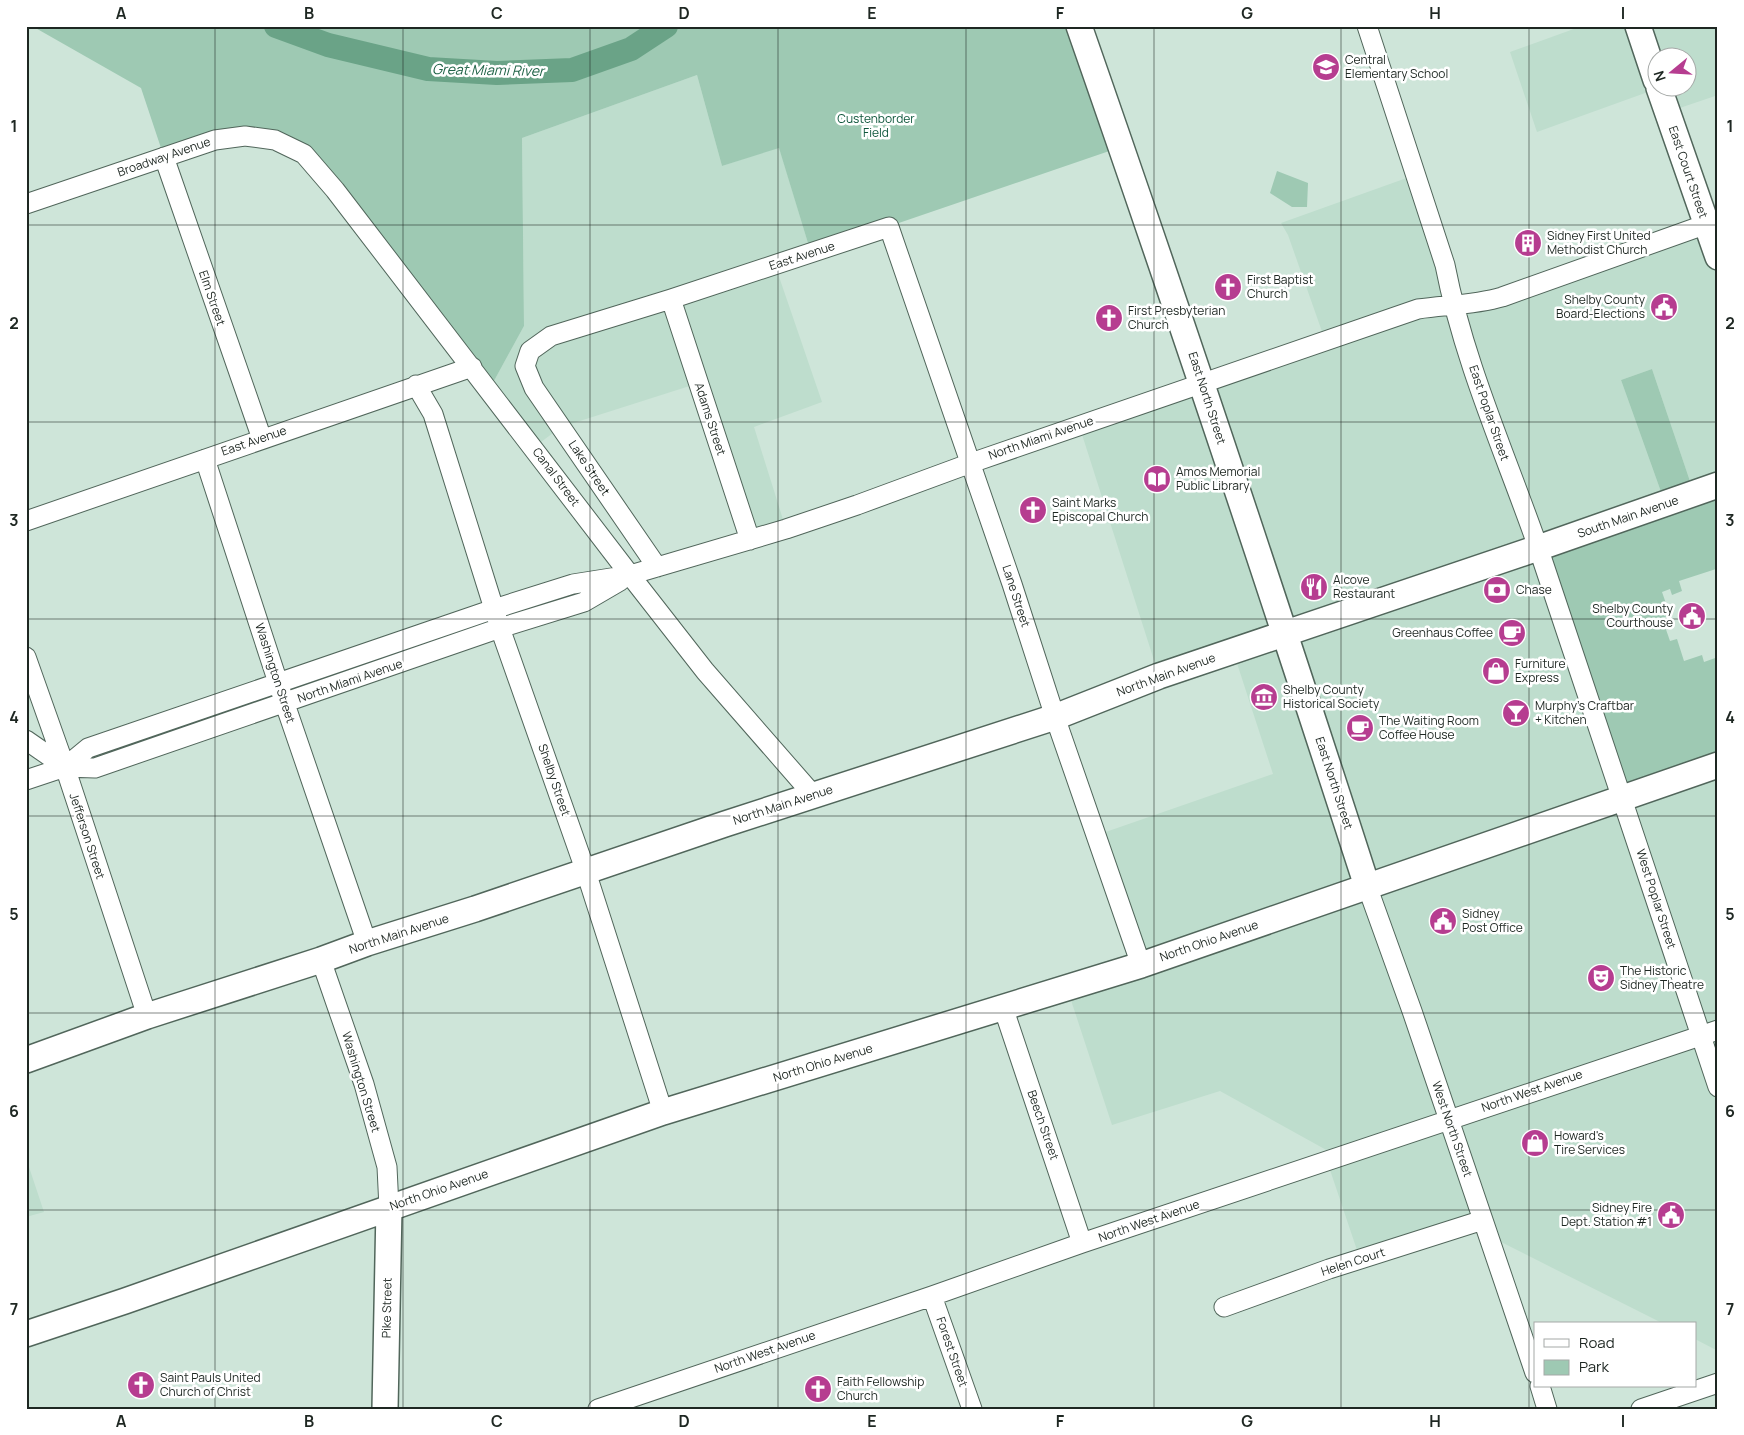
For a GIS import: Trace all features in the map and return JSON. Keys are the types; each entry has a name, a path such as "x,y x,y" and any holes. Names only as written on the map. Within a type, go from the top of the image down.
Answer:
{"main road":[{"name":"East North Street","path":"1079,26 1202,382 1286,633 1367,886"},
{"path":"1638,26 1646,50"},
{"name":"East Court Street","path":"1663,98 1712,222 1718,257"},
{"name":"South Main Avenue","path":"1538,548 1718,485"},
{"name":"North Main Avenue","path":"26,1060 147,1016 321,960 366,943 475,910 725,824 1055,717 1159,676 1538,548"},
{"name":"North Ohio Avenue","path":"26,1334 125,1302 663,1112 1141,965 1718,765"},
{"name":"Pike Street","path":"385,1409 389,1208"}],"street":[{"name":"East Poplar Street","path":"1367,26 1444,264 1452,304 1492,423 1538,548 1622,797"},
{"name":"Broadway Avenue","path":"26,204 215,140 245,136 275,140 304,154"},
{"name":"Canal Street","path":"304,154 335,190 630,575 706,671 814,796"},
{"name":"Elm Street","path":"164,157 262,439"},
{"name":"North Miami Avenue","path":"65,767 88,748 494,609 573,584 630,575 750,540 857,506 971,462 1418,309 1452,304 1481,303 1502,297 1712,222"},
{"name":"East Avenue","path":"525,366 530,351 551,336 715,285 889,227"},
{"name":"Lane Street","path":"889,227 971,462 1055,717 1141,965"},
{"name":"Adams Street","path":"671,299 750,540"},
{"name":"Lake Street","path":"525,366 534,388 657,567"},
{"name":"East Avenue","path":"26,521 472,367"},
{"name":"Shelby Street","path":"416,385 433,414 500,628 586,872 663,1112"},
{"name":"Washington Street","path":"205,458 278,684 366,943"},
{"name":"North Miami Avenue","path":"26,780 65,767 95,768 285,704 500,628 584,602 630,575"},
{"name":"Jefferson Street","path":"26,657 65,767 147,1016"},
{"path":"26,740 65,767"},
{"name":"West Poplar Street","path":"1622,797 1709,1033 1718,1087"},
{"name":"West North Street","path":"1367,886 1412,1011 1534,1370"},
{"name":"Washington Street","path":"321,960 364,1084 387,1167 389,1208"},
{"name":"Beech Street","path":"1003,1007 1082,1243"},
{"name":"North West Avenue","path":"606,1407 1082,1243 1709,1033"},
{"name":"Helen Court","path":"1224,1307 1329,1269 1483,1220"},
{"name":"Forest Street","path":"932,1296 972,1409"},
{"path":"1641,1409 1718,1382"},
{"path":"1541,1388 1547,1409"}],"shaded area":[{"path":"1582,26 1718,26 1718,95 1668,112 1663,98 1696,98 1696,48 1646,48 1646,93 1537,132 1510,52"},
{"path":"697,75 722,166 779,147 811,253 775,265 822,402 754,427 786,529 750,540 699,383 561,427 533,448 489,390 524,326 522,138"},
{"path":"1415,175 1452,304 1718,220 1718,485 1694,493 1652,369 1621,380 1665,503 1538,548 1718,765 1718,1351 1696,1340 1696,1322 1660,1322 1489,1236 1483,1220 1360,1259 1327,1161 1339,1157 1220,1091 1112,1125 1067,988 1141,965 1097,835 1273,774 1233,651 1159,676 1079,425 1325,340 1288,235 1281,223"},
{"path":"26,1158 44,1212 26,1217"}],"green space":[{"name":"Custenborder Field","path":"32,26 1079,26 1121,147 811,253 779,148 722,166 697,75 522,138 524,326 489,390 335,190 275,141 164,157 141,88"},
{"path":"1277,171 1308,183 1307,207 1292,207 1270,193"},
{"path":"1652,369 1694,493 1718,485 1718,574 1716,569 1679,581 1682,591 1672,595 1670,589 1662,592 1670,615 1662,618 1670,641 1677,639 1684,661 1702,655 1704,662 1718,657 1718,765 1621,797 1538,548 1665,503 1621,380"}],"waterway":[{"name":"Great Miami River","path":"276,26 328,45 428,69 497,73 572,70 631,49 666,26"}],"place":[{"name":"Central Elementary School","path":"1326,67"},
{"name":"Sidney First United Methodist Church","path":"1528,243"},
{"name":"First Baptist Church","path":"1228,287"},
{"name":"Shelby County Board-Elections","path":"1664,307"},
{"name":"First Presbyterian Church","path":"1109,318"},
{"name":"Amos Memorial Public Library","path":"1157,479"},
{"name":"Saint Marks Episcopal Church","path":"1033,510"},
{"name":"Alcove Restaurant","path":"1314,587"},
{"name":"Chase","path":"1497,590"},
{"name":"Shelby County Courthouse","path":"1692,616"},
{"name":"Greenhaus Coffee","path":"1512,633"},
{"name":"Furniture Express","path":"1496,671"},
{"name":"Shelby County Historical Society","path":"1264,697"},
{"name":"Murphy’s Craftbar + Kitchen","path":"1516,713"},
{"name":"The Waiting Room Coffee House","path":"1360,728"},
{"name":"Sidney Post Office","path":"1443,921"},
{"name":"The Historic Sidney Theatre","path":"1601,978"},
{"name":"Howard's Tire Services","path":"1535,1143"},
{"name":"Sidney Fire Dept. Station #1","path":"1671,1215"},
{"name":"Saint Pauls United Church of Christ","path":"141,1385"},
{"name":"Faith Fellowship Church","path":"818,1389"}]}
